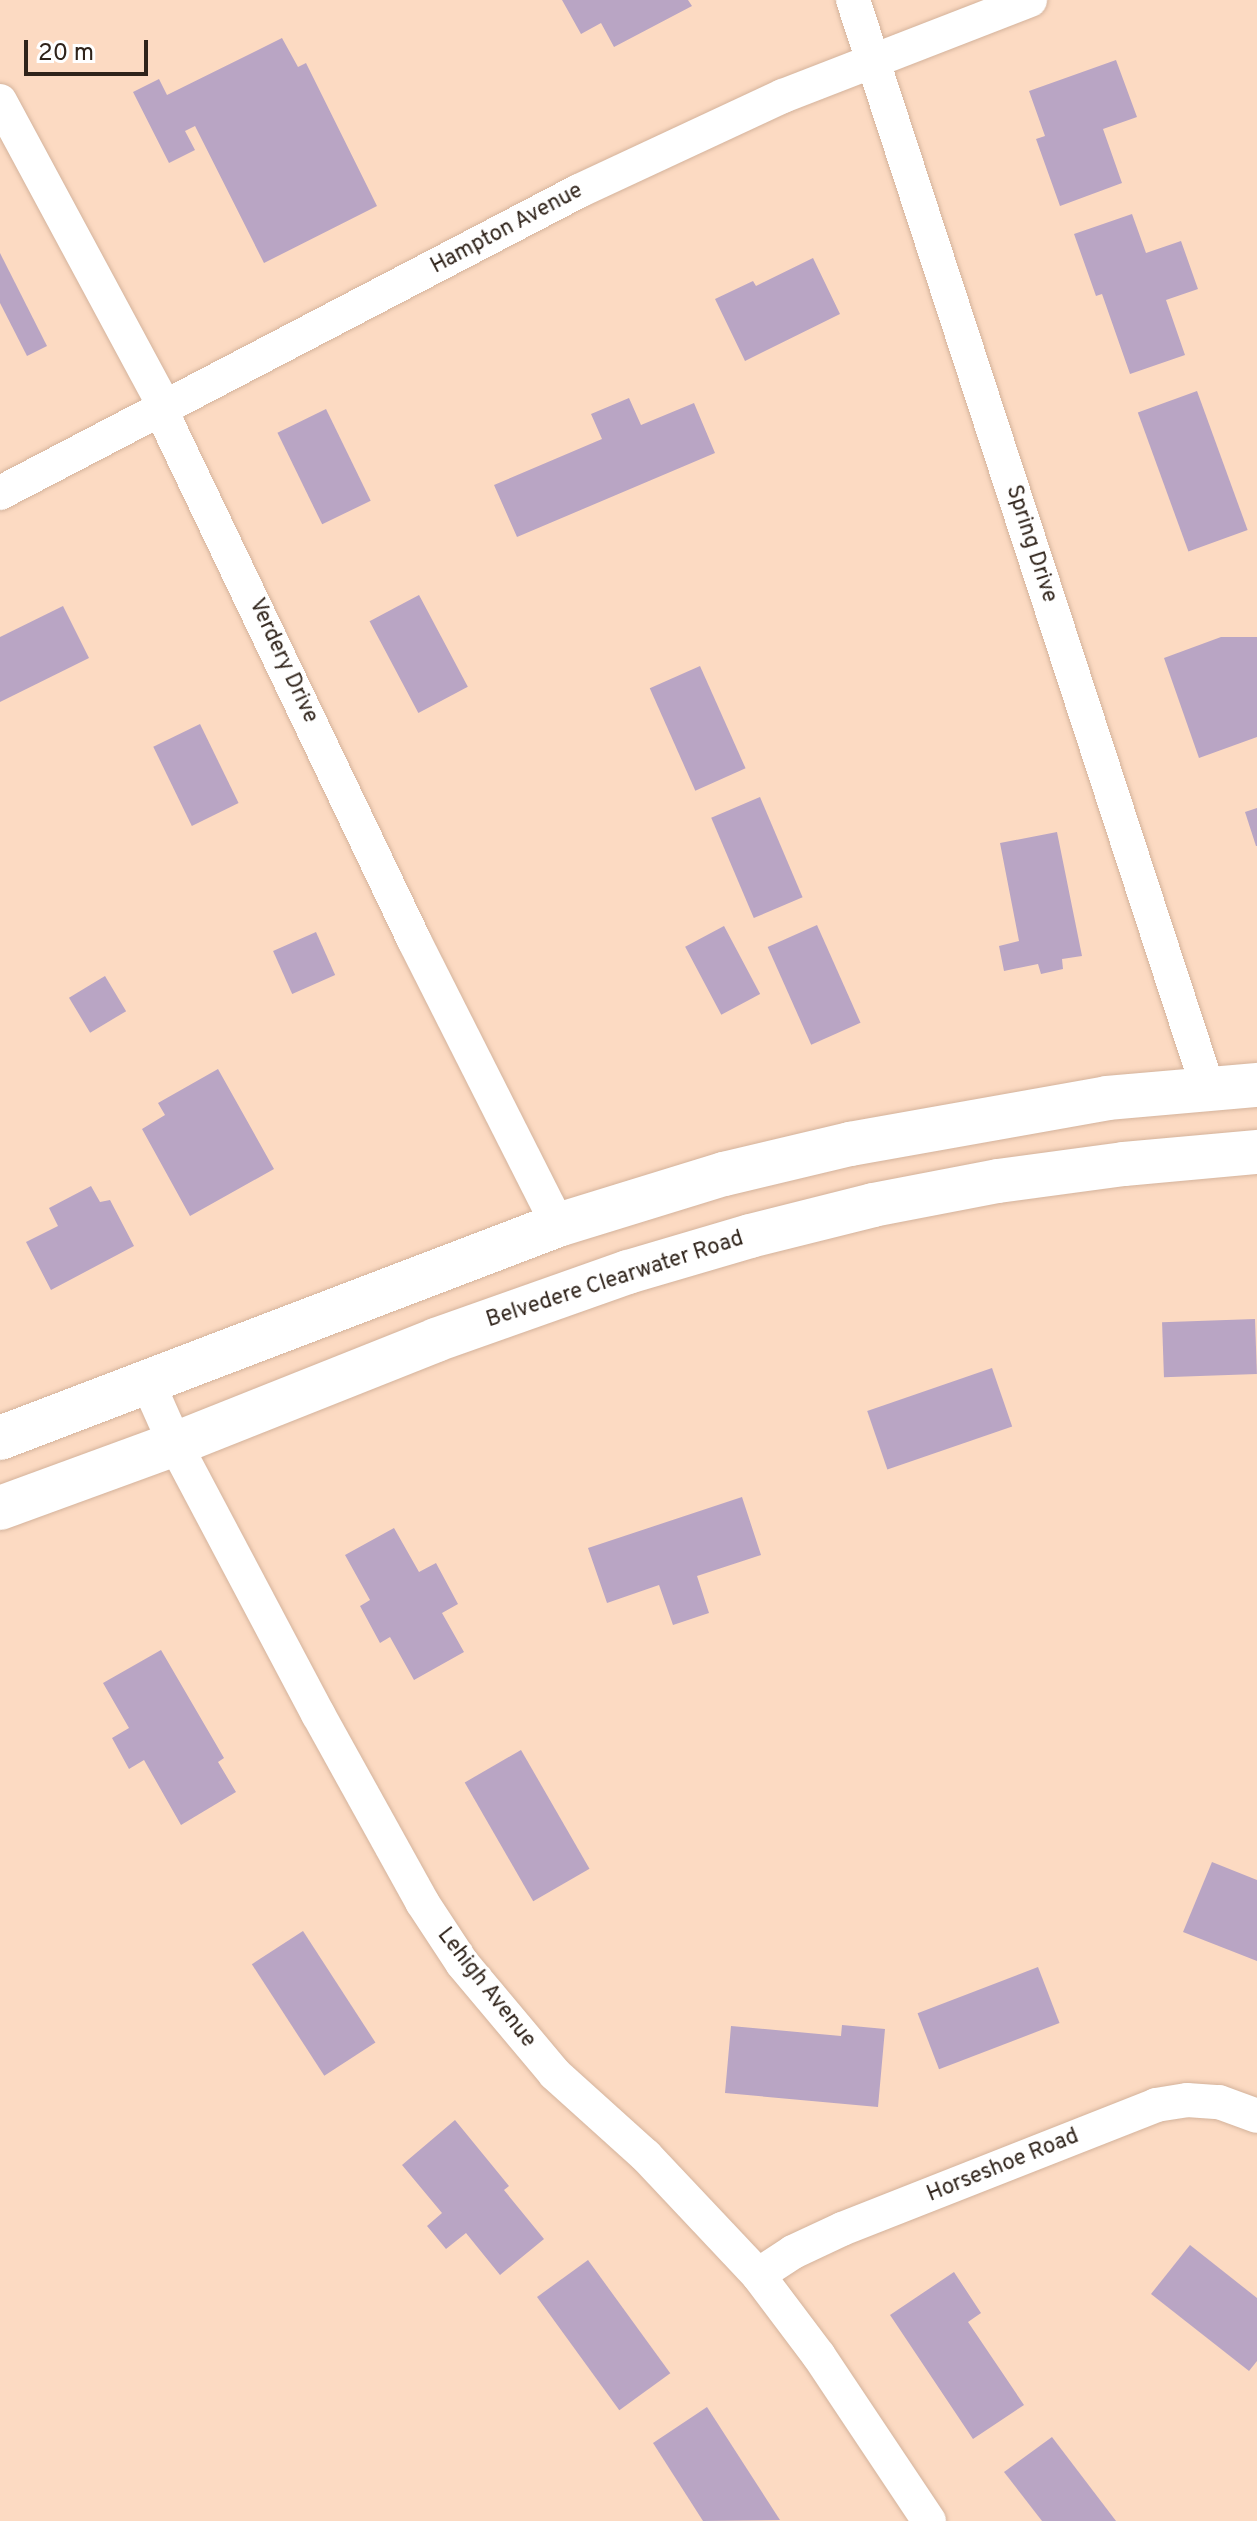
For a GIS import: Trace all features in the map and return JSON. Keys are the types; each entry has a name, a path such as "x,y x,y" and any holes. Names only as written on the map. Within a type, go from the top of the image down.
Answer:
{"main road":[{"path":"0,1438 558,1225 724,1174 850,1144 1107,1098 1257,1085"},
{"name":"Belvedere Clearwater Road","path":"0,1508 175,1444 436,1340 628,1272 750,1236 873,1205 998,1181 1124,1164 1257,1152"}],"street":[{"name":"Spring Drive","path":"853,0 1208,1089"},
{"name":"Hampton Avenue","path":"0,493 579,191 783,96 1030,0"},
{"name":"Verdery Drive","path":"0,101 165,408 167,423 414,940 558,1225"},
{"name":"Lehigh Avenue","path":"147,1381 175,1444 340,1754 422,1902 462,1963 555,2074 646,2156 758,2275 819,2356 929,2521"},
{"name":"Horseshoe Road","path":"758,2275 793,2252 842,2229 1156,2105 1187,2100 1219,2102 1257,2116"}],"building":[{"path":"562,0 688,0 692,6 614,47 601,23 581,34"},
{"path":"282,38 298,67 306,63 377,206 264,263 195,126 185,131 195,150 169,163 133,92 159,79 167,95"},
{"path":"1116,60 1137,117 1103,129 1122,183 1060,206 1036,139 1045,136 1029,91"},
{"path":"1132,214 1146,253 1181,241 1198,289 1166,300 1185,355 1130,374 1102,294 1096,296 1074,234"},
{"path":"0,253 47,346 27,356 0,303"},
{"path":"813,258 840,314 745,361 715,299 753,281 756,286"},
{"path":"1197,391 1248,530 1188,552 1138,413"},
{"path":"629,398 641,425 694,403 715,453 517,537 494,485 602,439 591,414"},
{"path":"326,409 371,501 322,524 277,433"},
{"path":"419,595 468,687 418,713 370,621"},
{"path":"63,606 89,658 0,702 0,637"},
{"path":"1221,637 1257,637 1257,737 1199,758 1164,658"},
{"path":"700,666 746,768 695,791 650,688"},
{"path":"200,724 239,803 192,826 153,747"},
{"path":"760,797 803,897 754,918 711,818"},
{"path":"1257,808 1257,846 1256,846 1245,812"},
{"path":"1057,832 1082,956 1062,959 1063,969 1041,974 1038,964 1004,971 999,946 1019,941 1000,843"},
{"path":"817,925 861,1023 811,1045 768,947"},
{"path":"724,926 760,994 721,1015 685,947"},
{"path":"316,932 335,975 292,994 273,951"},
{"path":"105,976 126,1011 90,1033 69,998"},
{"path":"218,1069 274,1169 190,1216 142,1129 165,1115 158,1103"},
{"path":"91,1186 100,1202 110,1200 134,1246 51,1290 26,1242 58,1226 49,1208"},
{"path":"1255,1319 1257,1374 1164,1377 1162,1322"},
{"path":"992,1368 1012,1427 887,1470 867,1411"},
{"path":"742,1497 761,1555 697,1576 709,1613 673,1625 659,1585 607,1603 588,1548"},
{"path":"394,1528 419,1572 436,1563 458,1604 442,1613 464,1652 414,1680 390,1637 380,1643 360,1606 370,1600 345,1555"},
{"path":"161,1650 224,1758 218,1762 236,1792 181,1825 144,1760 129,1769 112,1738 129,1728 103,1683"},
{"path":"521,1750 590,1869 533,1901 465,1782"},
{"path":"1212,1862 1257,1880 1257,1961 1183,1932"},
{"path":"303,1931 375,2043 324,2076 252,1964"},
{"path":"1038,1967 1060,2023 939,2069 918,2013"},
{"path":"842,2025 885,2029 878,2107 725,2093 731,2026 841,2036"},
{"path":"455,2120 509,2186 504,2190 544,2239 500,2275 466,2233 446,2249 427,2226 442,2213 402,2165"},
{"path":"1190,2245 1257,2298 1257,2361 1249,2371 1151,2294"},
{"path":"588,2260 670,2373 619,2410 537,2297"},
{"path":"954,2272 981,2313 968,2322 1024,2405 973,2439 890,2315"},
{"path":"707,2407 780,2520 703,2521 653,2443"},
{"path":"1052,2437 1116,2521 1042,2521 1004,2472"}]}
